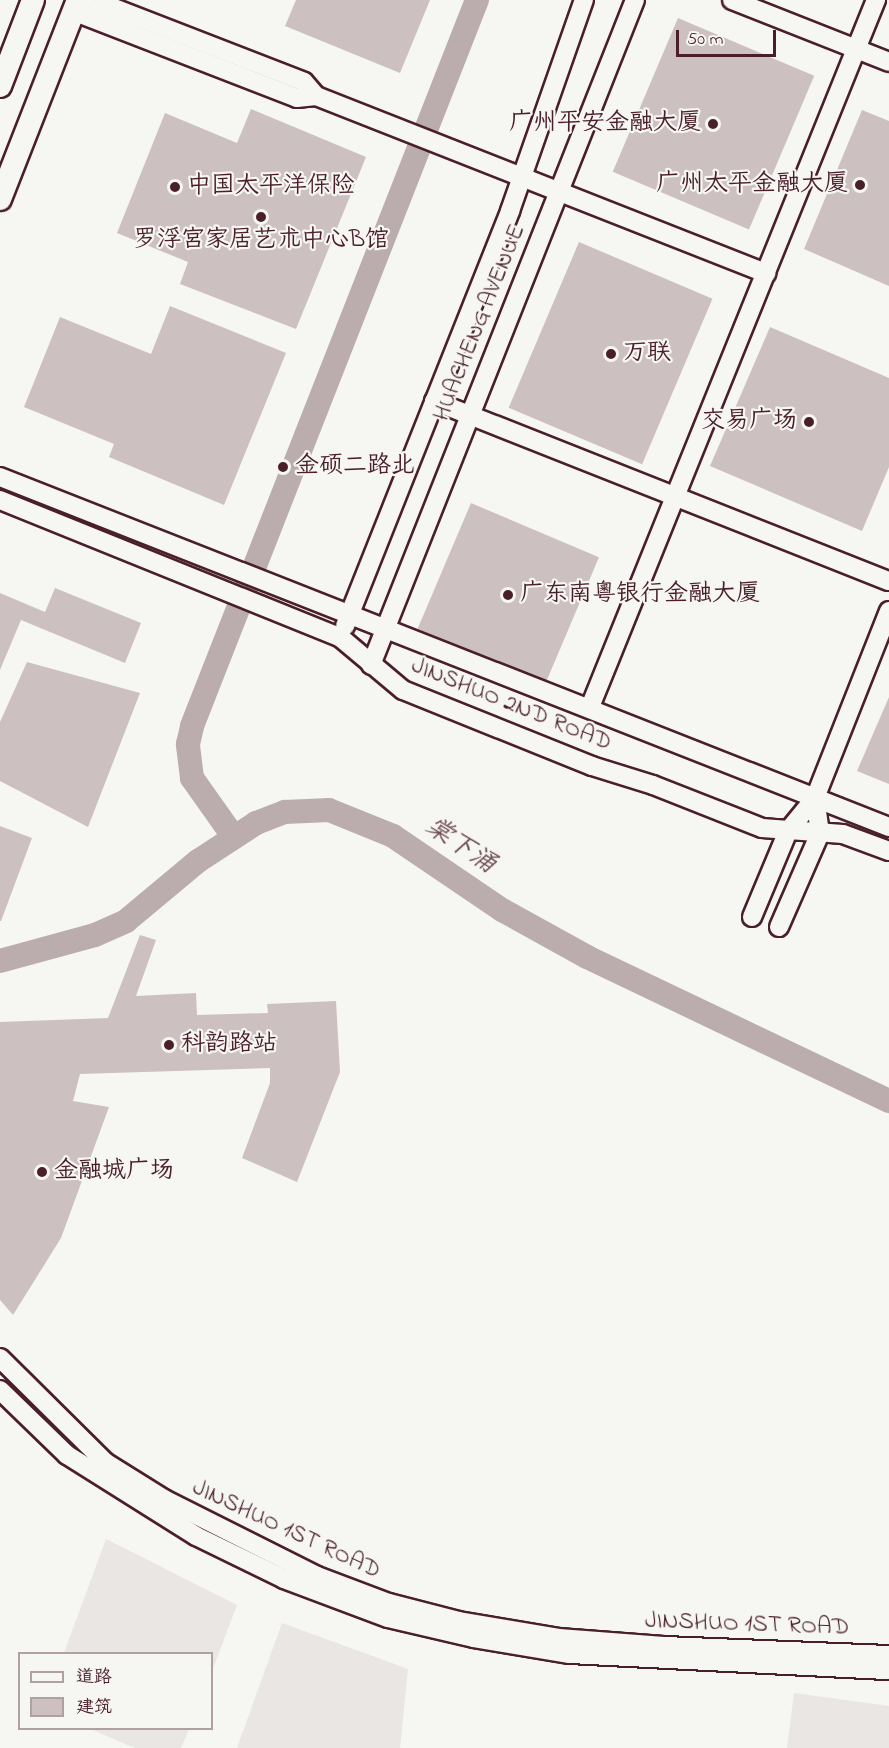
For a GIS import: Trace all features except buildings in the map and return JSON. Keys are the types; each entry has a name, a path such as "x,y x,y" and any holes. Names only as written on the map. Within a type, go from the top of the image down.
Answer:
{"main road":[{"path":"0,86 33,0"},
{"path":"0,199 75,6"}],"street":[{"path":"93,0 304,82 316,96 766,273"},
{"name":"HUACHENG AVENUE","path":"341,638 522,177 584,0"},
{"name":"HUACHENG AVENUE","path":"371,664 635,0"},
{"path":"732,0 889,62"},
{"path":"590,707 876,0"},
{"path":"75,6 297,98 316,96"},
{"path":"434,402 889,581"},
{"name":"JINSHUO 2ND ROAD","path":"0,477 349,616 590,707 889,827"},
{"name":"JINSHUO 2ND ROAD","path":"0,500 341,638 371,664 413,694 592,766 653,785 762,828 848,836 889,850"},
{"path":"752,917 788,831 815,798 889,611"},
{"path":"779,927 820,833 815,798"},
{"name":"JINSHUO 1ST ROAD","path":"0,1358 105,1462 164,1499 317,1576 389,1603 459,1621 558,1638 889,1655"},
{"name":"JINSHUO 1ST ROAD","path":"0,1390 67,1455 196,1536 284,1579 388,1618 462,1636 570,1654 889,1670"}],"shaded area":[{"path":"106,1539 237,1605 213,1668 213,1652 64,1652"},
{"path":"282,1623 408,1669 400,1748 237,1748"},
{"path":"794,1693 889,1706 889,1748 787,1748"},
{"path":"92,1730 189,1730 181,1748 135,1748"}],"waterway":[{"path":"233,836 192,778 188,744 192,726 477,0"},
{"name":"棠下涌","path":"0,961 95,935 126,921 198,861 256,823 285,812 329,810 393,836 502,910 587,957 889,1101"}],"place":[{"name":"广州平安金融大厦","path":"713,124"},
{"name":"广州太平金融大厦","path":"860,185"},
{"name":"中国太平洋保险","path":"175,187"},
{"name":"罗浮宫家居艺术中心B馆","path":"261,217"},
{"name":"万联","path":"611,354"},
{"name":"交易广场","path":"809,422"},
{"name":"金硕二路北","path":"283,467"},
{"name":"广东南粤银行金融大厦","path":"508,595"},
{"name":"科韵路站","path":"169,1045"},
{"name":"金融城广场","path":"42,1172"}]}
